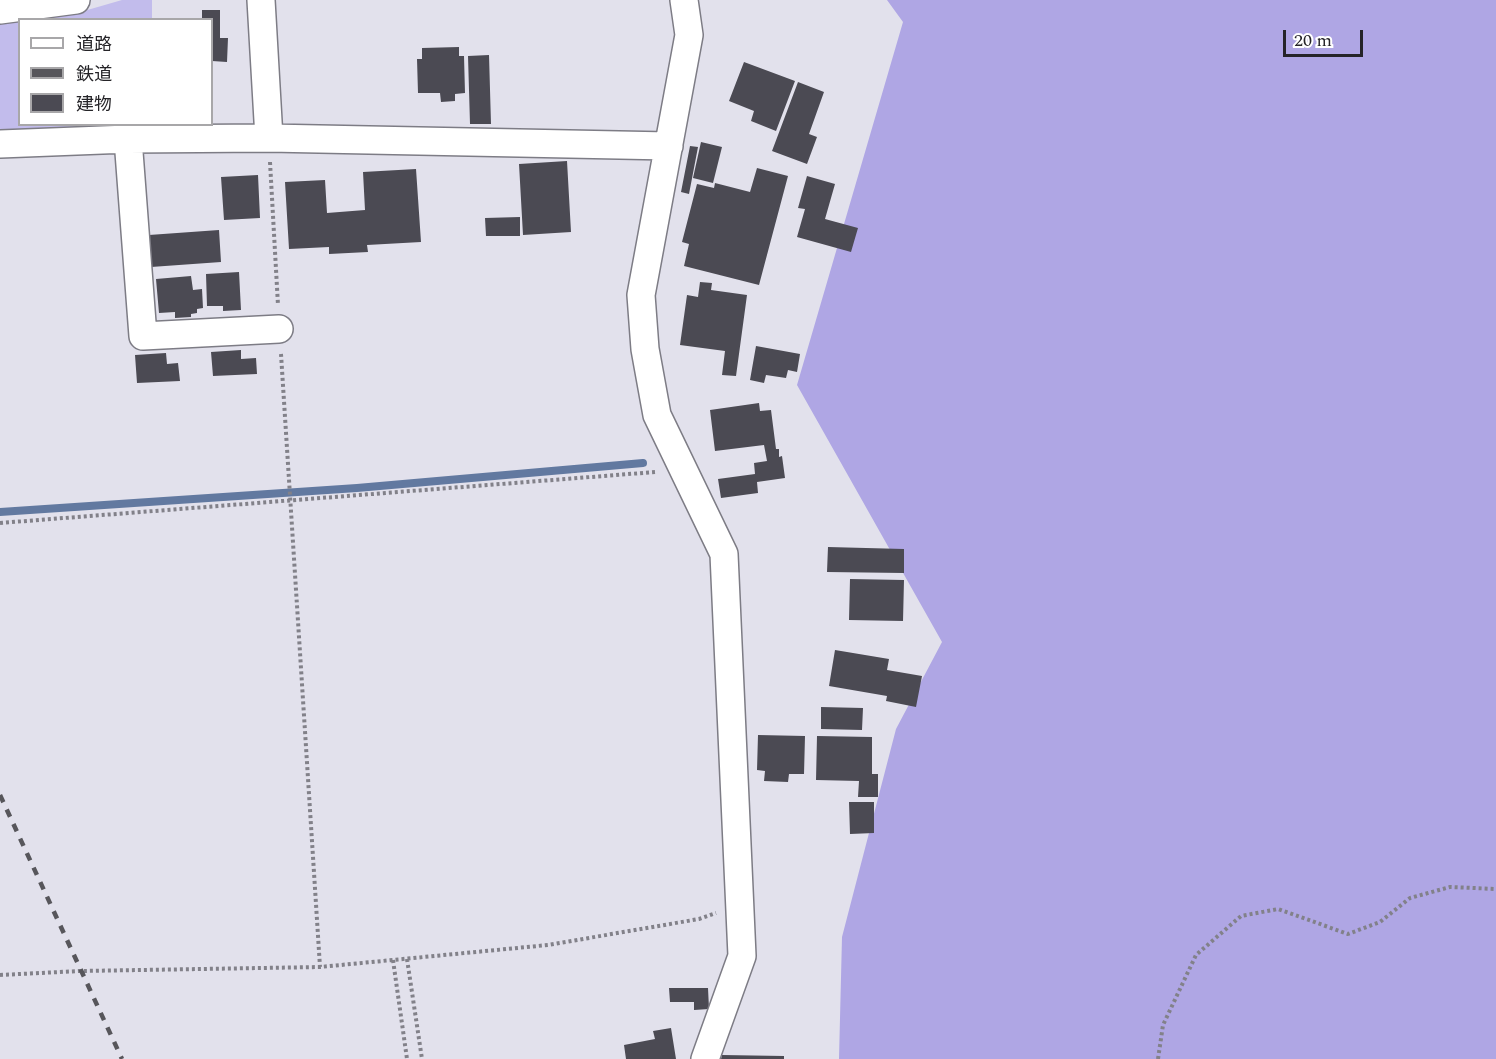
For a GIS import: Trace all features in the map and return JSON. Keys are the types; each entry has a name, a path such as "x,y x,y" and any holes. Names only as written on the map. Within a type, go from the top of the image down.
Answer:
{"street":[{"path":"0,10 76,0"},
{"path":"261,0 269,138"},
{"path":"684,0 689,35 641,295 645,349 657,415 724,554 742,904 742,956 705,1059"},
{"path":"0,144 128,139 269,138 669,146"},
{"path":"128,139 144,336 279,329"}],"path":[{"path":"0,523 682,469"},
{"path":"291,485 320,967"},
{"path":"1158,1059 1163,1025 1196,955 1242,916 1278,909 1348,934 1380,922 1410,898 1450,887 1496,889"},
{"path":"0,975 80,971 320,967 407,959 548,945 699,919 742,904"},
{"path":"407,959 412,974 422,1059"},
{"path":"393,960 407,1059"}],"shaded area":[{"path":"122,0 152,0 152,18 41,18 77,13"},
{"path":"887,0 1496,0 1496,1059 839,1059 842,937 896,729 942,642 797,385 903,22"},
{"path":"18,20 18,126 155,126 155,128 0,133 0,23"}],"building":[{"path":"202,10 220,10 220,38 228,38 227,62 213,61 213,18 202,18"},
{"path":"459,47 459,56 464,56 465,93 455,94 455,101 441,102 440,93 418,93 417,59 422,59 422,48"},
{"path":"489,55 491,124 470,124 468,56"},
{"path":"744,62 795,81 776,131 751,121 754,111 729,101"},
{"path":"798,82 824,92 809,134 817,137 807,164 772,151"},
{"path":"701,142 722,147 713,183 693,178"},
{"path":"690,146 698,147 689,194 681,192"},
{"path":"567,161 571,232 523,235 519,164"},
{"path":"757,168 788,176 759,285 684,266 689,244 682,242 697,184 714,188 715,183 750,192"},
{"path":"416,169 421,242 367,245 368,252 329,254 329,247 289,249 285,182 325,180 327,213 365,210 363,172"},
{"path":"258,175 260,218 224,220 221,177"},
{"path":"807,176 835,184 825,219 858,228 851,252 797,237 805,209 798,208"},
{"path":"520,217 520,236 486,236 485,218"},
{"path":"219,230 221,262 151,267 149,235"},
{"path":"239,272 241,310 223,311 223,306 207,306 206,274"},
{"path":"191,276 193,290 202,289 203,308 197,309 197,313 191,314 191,317 175,318 175,312 159,313 156,279"},
{"path":"700,282 712,283 711,290 747,295 736,376 722,375 725,351 680,345 687,295 698,297"},
{"path":"756,346 800,354 797,372 788,370 786,378 766,375 764,383 750,380"},
{"path":"241,350 241,359 256,358 257,374 213,376 211,352"},
{"path":"166,353 167,364 178,363 180,381 137,383 135,355"},
{"path":"759,403 760,411 771,410 776,449 779,449 779,457 782,456 785,478 757,482 758,493 721,498 718,479 755,474 754,463 767,461 764,445 715,451 710,410"},
{"path":"828,547 904,549 904,573 827,572"},
{"path":"850,579 904,580 903,621 849,620"},
{"path":"835,650 889,659 887,670 922,676 916,707 886,701 887,696 829,686"},
{"path":"821,707 863,708 862,730 821,729"},
{"path":"758,735 805,736 804,774 789,774 788,782 764,781 765,771 757,770"},
{"path":"817,736 872,737 872,774 878,774 878,797 858,797 859,781 816,780"},
{"path":"849,802 874,802 874,833 850,834"},
{"path":"669,988 708,988 709,1009 694,1010 694,1002 670,1002"},
{"path":"671,1028 676,1059 626,1059 624,1045 655,1039 653,1031"},
{"path":"722,1055 784,1056 784,1059 721,1059"}],"waterway":[{"path":"0,512 357,488 643,463"}],"railway":[{"path":"0,795 122,1059"}]}
